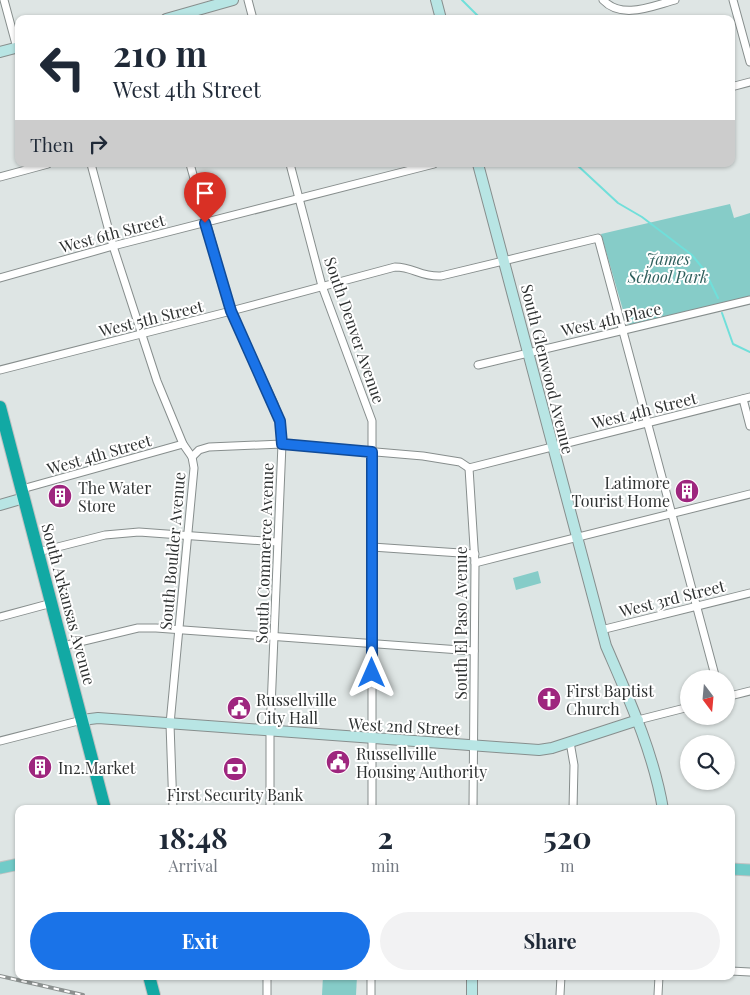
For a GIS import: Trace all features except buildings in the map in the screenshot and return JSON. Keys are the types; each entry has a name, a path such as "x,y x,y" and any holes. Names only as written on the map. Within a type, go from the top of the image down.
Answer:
{"highway":[{"name":"South Arkansas Avenue","path":"0,407 104,805"},
{"path":"150,980 154,995"}],"main road":[{"path":"0,868 15,865"},
{"path":"735,869 750,870"}],"street":[{"path":"4,0 15,38"},
{"path":"180,15 233,0"},
{"path":"248,0 252,15"},
{"path":"436,0 440,15"},
{"path":"603,0 608,5 625,11 674,0"},
{"path":"733,0 750,62"},
{"path":"0,52 15,49"},
{"path":"735,86 750,82"},
{"path":"0,177 37,167"},
{"name":"South Boulder Avenue","path":"92,167 113,246 157,381 183,444 192,456 194,480 170,724 174,805"},
{"name":"South Commerce Avenue","path":"191,167 231,311 280,421 282,444 270,732 270,805"},
{"name":"South Denver Avenue","path":"291,167 322,286 372,421 372,805"},
{"name":"West 6th Street","path":"0,278 298,197 422,167"},
{"name":"South Glenwood Avenue","path":"479,167 530,352 601,630 638,720 658,779 662,805"},
{"name":"West 5th Street","path":"0,370 395,267 405,267 426,277 441,276 598,238 622,331"},
{"name":"West 4th Place","path":"478,365 750,300"},
{"path":"622,331 714,670"},
{"path":"747,398 750,426"},
{"name":"West 4th Street","path":"469,468 747,398"},
{"name":"West 4th Street","path":"23,494 183,444"},
{"path":"192,456 199,450 209,447 282,444 423,456 460,462 469,468"},
{"name":"South El Paso Avenue","path":"469,468 475,554 473,805"},
{"path":"0,505 23,494"},
{"path":"475,563 576,536 750,494"},
{"path":"38,552 113,534 139,532 188,534 277,542"},
{"path":"372,547 475,554"},
{"name":"West 3rd Street","path":"601,630 750,593"},
{"path":"0,617 52,603"},
{"path":"63,646 138,628 179,629 474,651"},
{"path":"735,695 750,691"},
{"name":"West 2nd Street","path":"82,720 98,718 270,732 539,750 680,709"},
{"path":"0,741 82,720"},
{"path":"570,742 574,765 573,805"},
{"path":"735,971 750,972"},
{"path":"267,980 267,995"},
{"path":"371,980 371,995"},
{"path":"472,980 472,995"},
{"path":"560,995 561,980"},
{"path":"658,995 659,980"}],"green space":[{"name":"James School Park","path":"730,204 734,218 750,213 750,297 634,325 627,324 601,234"},
{"path":"538,571 541,583 516,590 513,578"},
{"path":"323,980 357,980 356,995 322,995"}],"waterway":[{"path":"462,0 477,15"},
{"path":"579,167 618,203 642,217 692,255 705,271 718,298"},
{"path":"722,313 733,344 750,352"}],"railway":[{"path":"0,976 15,979"},
{"path":"17,980 83,995"}],"place":[{"name":"Latimore Tourist Home","path":"687,491"},
{"name":"The Water Store","path":"60,496"},
{"name":"First Baptist Church","path":"549,699"},
{"name":"Russellville City Hall","path":"239,708"},
{"name":"Russellville Housing Authority","path":"338,762"},
{"name":"In2.Market","path":"40,767"},
{"name":"First Security Bank","path":"235,769"}],"route":[{"path":"205,223 231,311 280,421 282,444 372,452 372,673"}]}
